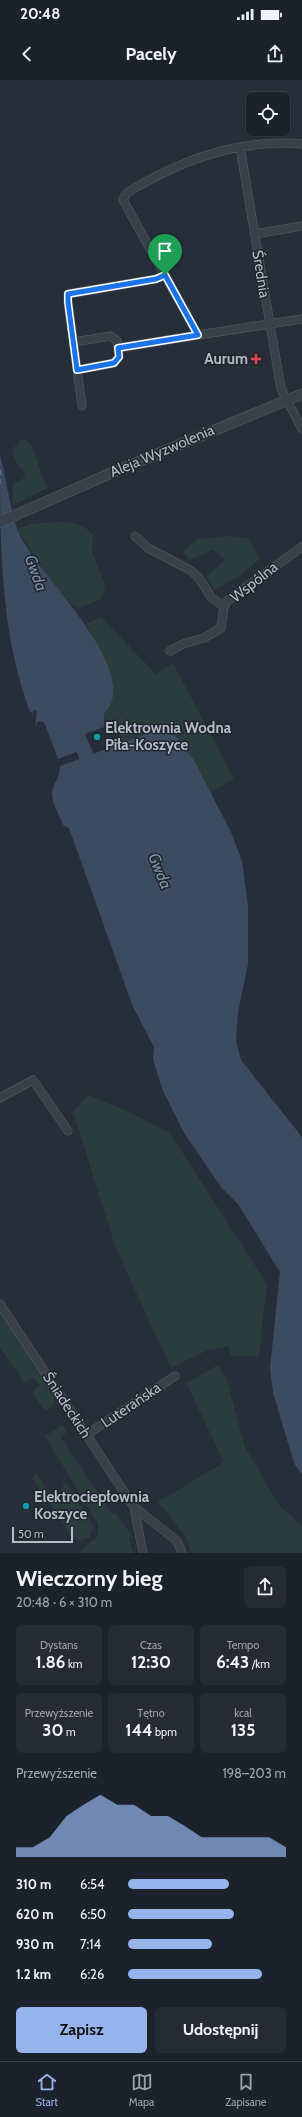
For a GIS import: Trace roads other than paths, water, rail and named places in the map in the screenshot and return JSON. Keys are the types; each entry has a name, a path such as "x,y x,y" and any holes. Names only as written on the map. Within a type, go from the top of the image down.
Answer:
{"street":[{"path":"198,335 125,205 123,197 134,188 183,163 210,154 240,147 269,143 302,144"},
{"name":"Średnia","path":"240,147 280,389 302,428"},
{"path":"255,234 302,226"},
{"path":"82,406 68,302 70,293 156,279 165,275"},
{"path":"118,348 302,320"},
{"path":"74,342 111,336 116,339 119,357 114,363 77,370"},
{"name":"Aleja Wyzwolenia","path":"0,522 302,394"},
{"name":"Wspólna","path":"135,536 148,548 190,570 199,578 211,597 224,607 228,600 302,547"},
{"path":"170,651 182,644 204,638 220,628 224,607"},
{"path":"0,1098 33,1080 68,1131"},
{"name":"Śniadeckich","path":"0,1304 134,1507"},
{"name":"Luterańska","path":"86,1435 175,1376"},
{"path":"134,1507 143,1553"},
{"path":"134,1507 177,1541 182,1553"}],"water":[{"path":"0,455 12,512 18,531 28,549 82,621 99,647 110,672 113,695 104,714 104,727 82,735 87,748 58,759 44,722 38,721 35,727 37,711 33,710 33,713 30,712 20,682 13,650 7,618 4,586 0,520"},
{"path":"163,728 175,736 194,760 231,832 242,861 248,906 248,964 238,1012 236,1041 241,1060 302,1137 302,1474 295,1465 287,1440 273,1392 270,1368 280,1272 238,1204 221,1187 184,1133 163,1091 153,1059 154,1047 133,1007 69,828 63,825 52,797 53,788 60,766"}],"waterway":[{"name":"Gwda","path":"76,732 95,776"}],"place":[{"name":"Aurum","path":"256,359"},
{"name":"Elektrownia Wodna Piła-Koszyce","path":"97,737"},
{"name":"Elektrociepłownia Koszyce","path":"26,1506"}]}
